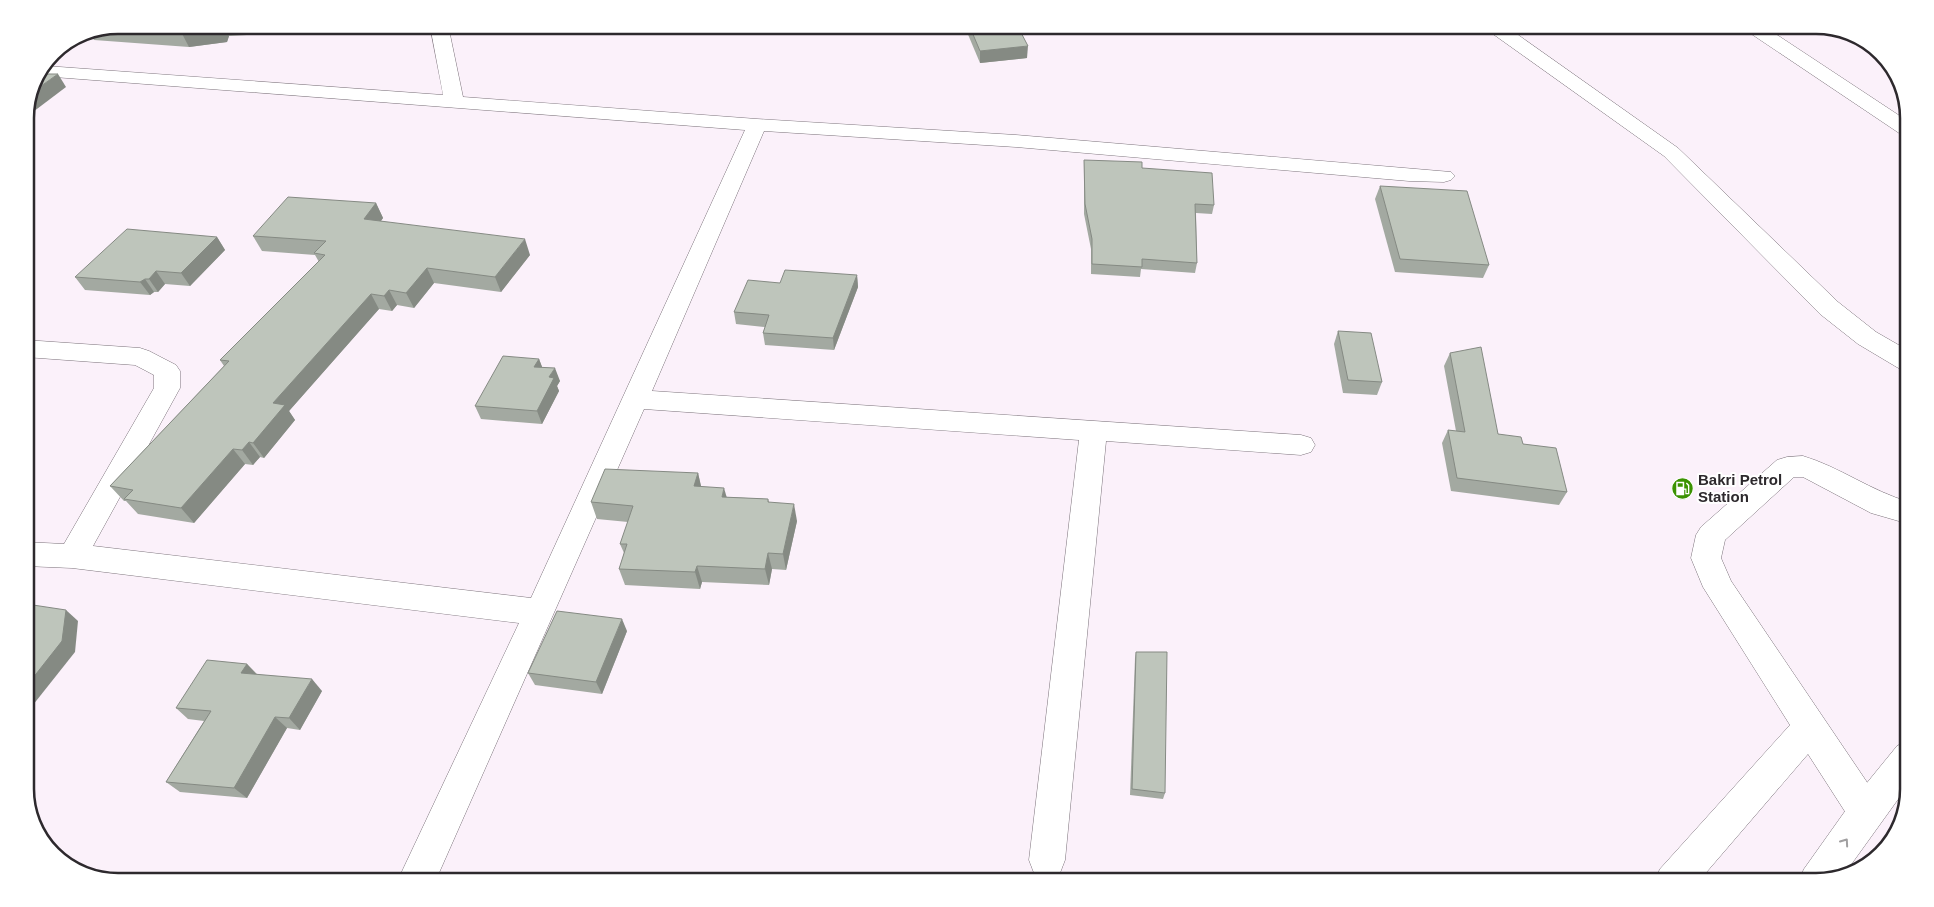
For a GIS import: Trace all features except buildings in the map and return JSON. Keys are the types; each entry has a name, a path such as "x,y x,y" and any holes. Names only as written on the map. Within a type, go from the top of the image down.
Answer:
{"street":[{"path":"441,34 454,101"},
{"path":"1505,34 1671,152 1829,308 1867,338 1900,358"},
{"path":"1764,34 1900,125"},
{"path":"48,71 757,125 1016,141 1410,175 1444,176"},
{"path":"420,873 540,612 757,125"},
{"path":"34,349 140,358 167,371 168,388 72,556"},
{"path":"635,399 1301,445"},
{"path":"1047,860 1094,431"},
{"path":"1866,812 1718,587 1706,558 1711,535 1787,467 1794,466 1813,469 1881,505 1900,510"},
{"path":"34,554 72,556 540,612"},
{"path":"1681,873 1810,727"},
{"path":"1823,873 1866,812 1900,769"}],"place":[{"name":"Bakri Petrol Station","path":"1682,489"}]}
